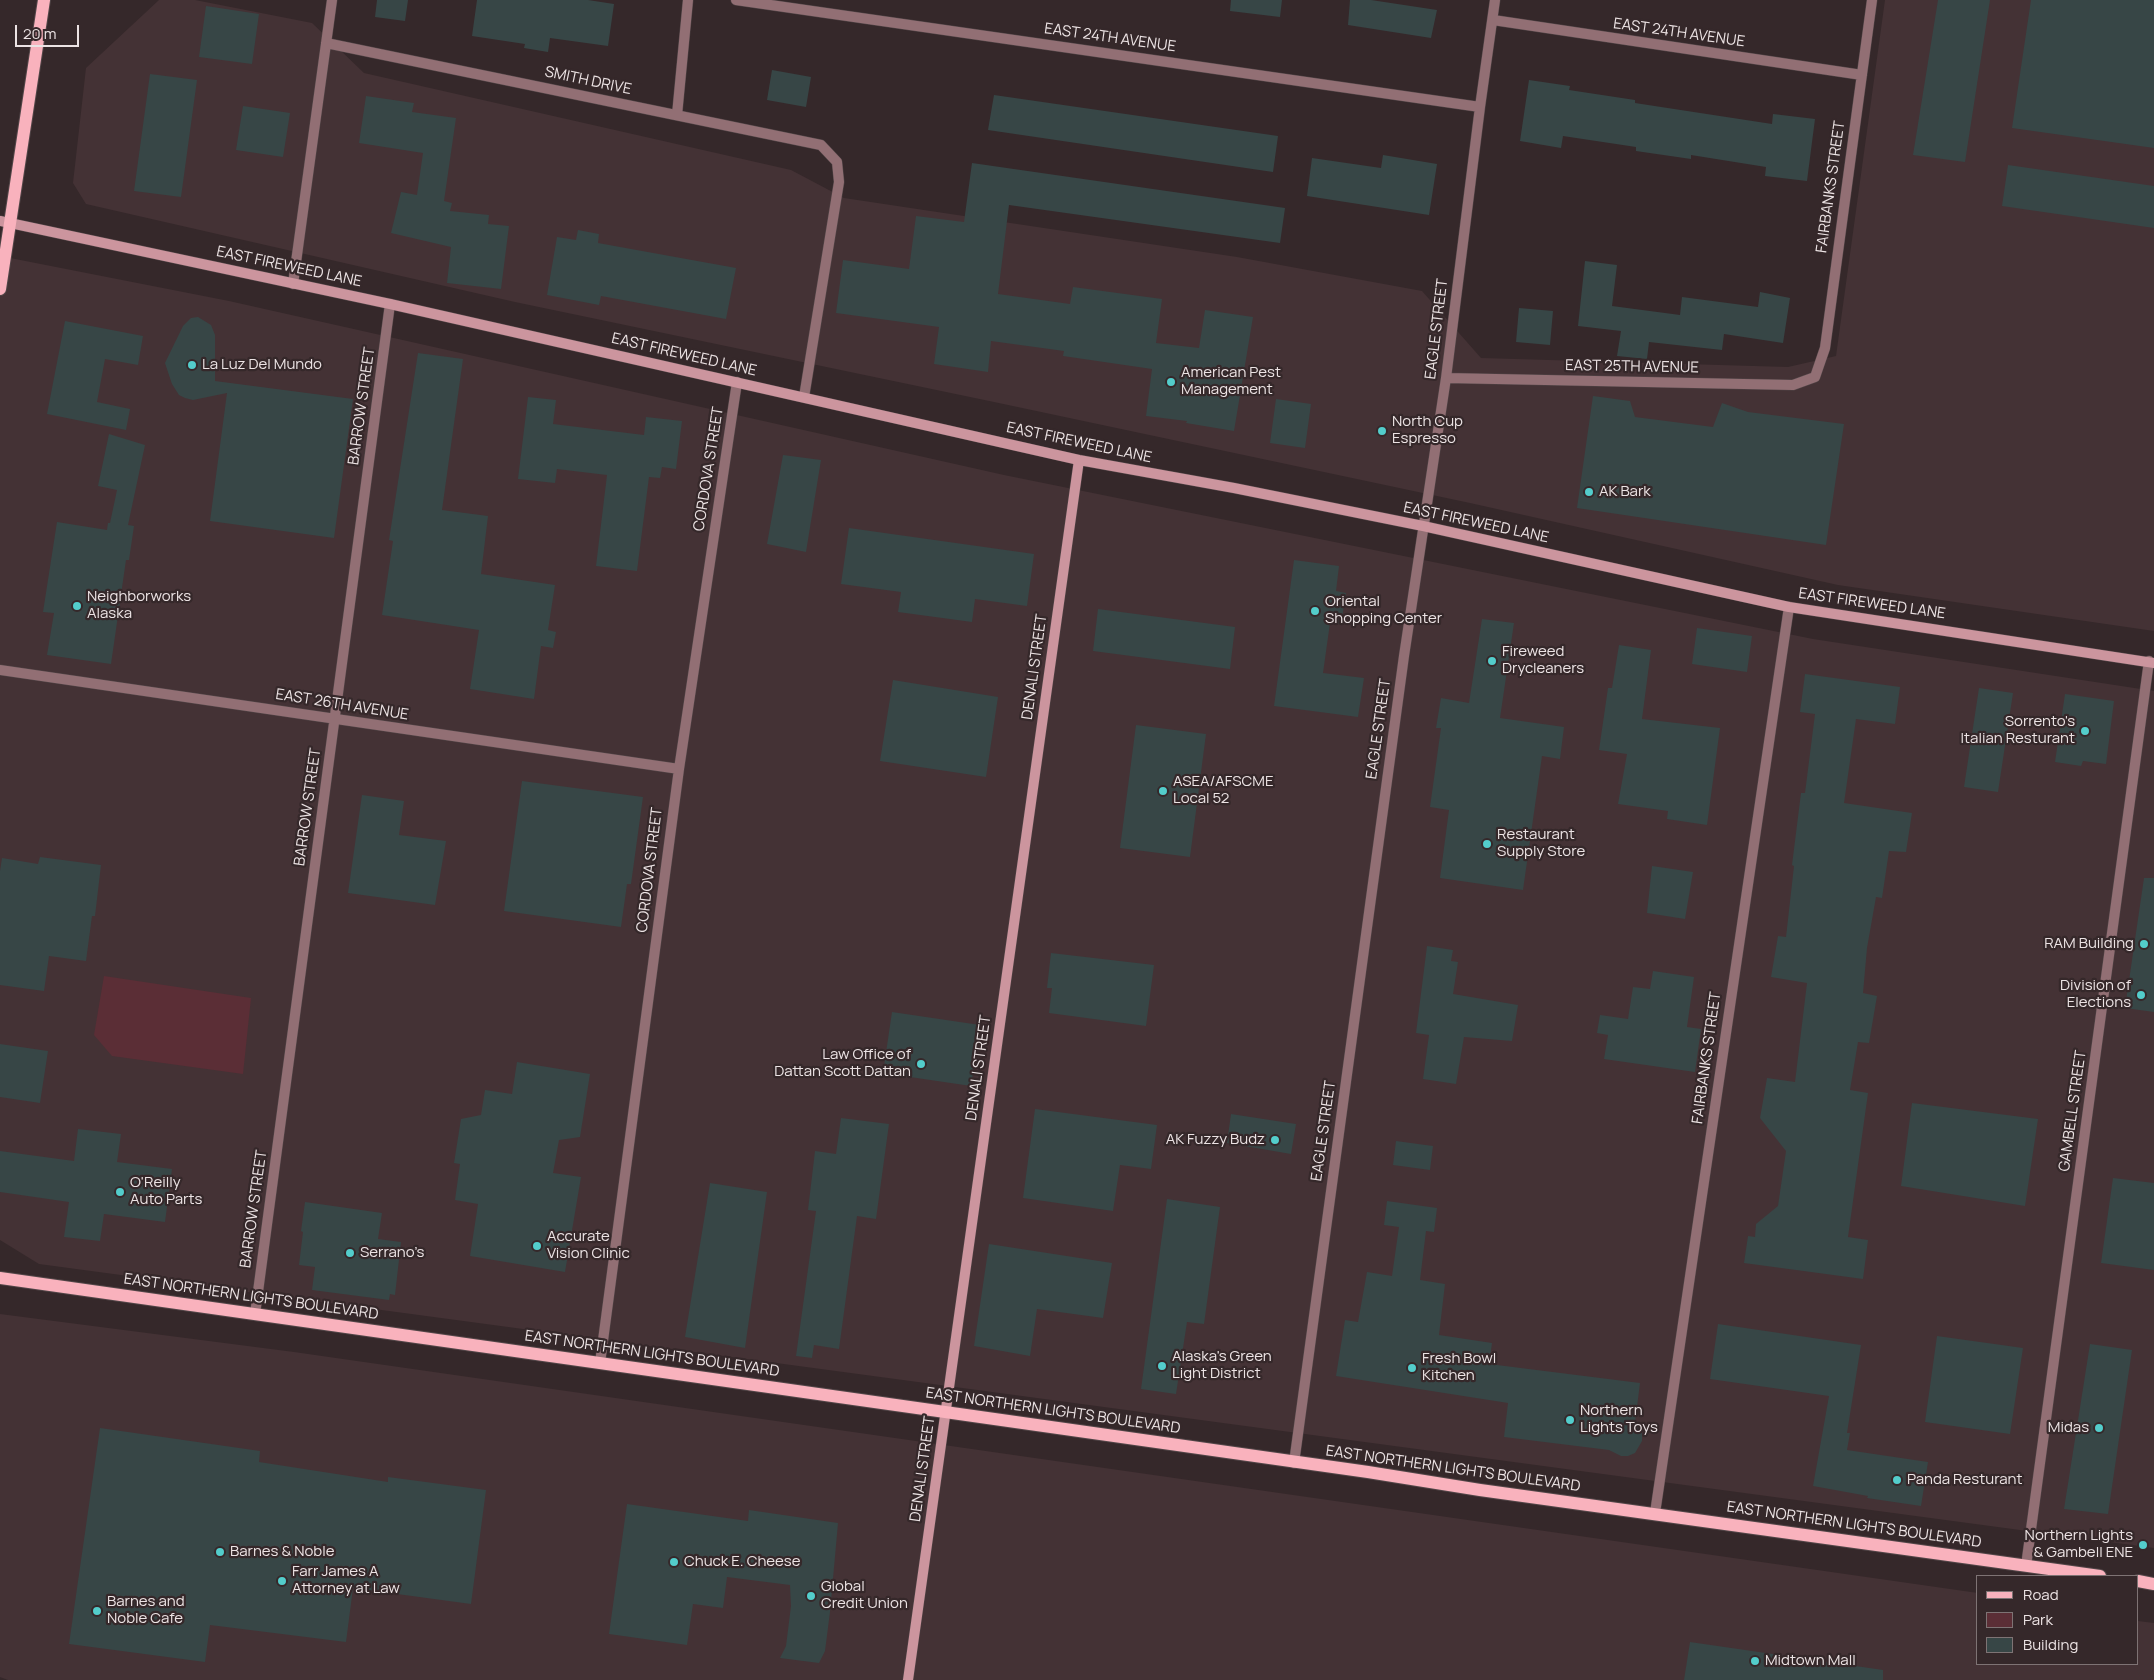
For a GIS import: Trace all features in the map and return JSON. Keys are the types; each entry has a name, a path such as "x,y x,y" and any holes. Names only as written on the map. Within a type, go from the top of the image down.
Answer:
{"main road":[{"path":"0,289 5,222 44,0"},
{"name":"EAST FIREWEED LANE","path":"5,222 390,304 1079,460 1234,488 1423,526 1789,607 2152,661"},
{"name":"DENALI STREET","path":"908,1680 1079,460"},
{"name":"EAST NORTHERN LIGHTS BOULEVARD","path":"0,1278 2093,1575"},
{"path":"2139,1582 2154,1584"}],"street":[{"path":"293,284 332,0"},
{"path":"677,115 688,0"},
{"name":"EAST 24TH AVENUE","path":"736,0 1480,107"},
{"name":"EAGLE STREET","path":"1294,1463 1423,526 1446,378 1495,0"},
{"name":"FAIRBANKS STREET","path":"1815,376 1825,348 1872,0"},
{"name":"EAST 24TH AVENUE","path":"1493,20 1862,75"},
{"name":"SMITH DRIVE","path":"326,43 821,145 836,162 839,182 804,397"},
{"name":"BARROW STREET","path":"255,1314 390,304"},
{"name":"EAST 25TH AVENUE","path":"1446,378 1793,385 1815,376"},
{"name":"CORDOVA STREET","path":"600,1363 679,769 737,382"},
{"name":"FAIRBANKS STREET","path":"1655,1513 1789,607"},
{"name":"GAMBELL STREET","path":"2026,1566 2152,661"},
{"name":"EAST 26TH AVENUE","path":"0,670 679,769"}],"shaded area":[{"path":"159,0 195,0 312,23 364,73 791,170 844,198 1237,257 1422,291 1481,358 1788,367 1836,356 1885,0 2154,0 2154,631 1838,585 1470,503 515,302 86,204 73,183 86,68"},
{"path":"0,256 229,301 1004,475 1813,639 2154,691 2154,1548 39,1264 0,1240"},
{"path":"0,1314 294,1352 1976,1593 1976,1665 2139,1665 2139,1621 2154,1623 2154,1680 8,1680 0,1677"}],"green space":[{"path":"104,976 251,998 243,1074 112,1056 94,1035"}],"building":[{"path":"377,0 408,0 405,21 375,17"},
{"path":"477,0 588,0 614,4 608,46 550,38 548,52 524,48 525,44 472,36"},
{"path":"1231,0 1282,0 1280,17 1230,11"},
{"path":"1350,0 1371,0 1437,10 1431,38 1348,25"},
{"path":"1938,0 1990,0 1965,162 1913,155"},
{"path":"2031,0 2154,0 2154,148 2012,128"},
{"path":"206,6 259,14 252,64 199,57"},
{"path":"772,70 811,77 806,107 767,100"},
{"path":"150,74 197,80 181,197 134,191"},
{"path":"1529,80 1570,86 1569,90 1635,100 1635,103 1772,124 1773,114 1815,119 1807,181 1765,176 1766,167 1691,155 1691,159 1636,151 1636,147 1563,136 1561,148 1520,141"},
{"path":"994,95 1278,136 1273,172 988,130"},
{"path":"366,96 414,103 412,112 456,118 444,201 452,203 450,211 489,215 488,224 509,226 501,289 447,283 451,247 391,233 401,192 417,195 423,153 359,143"},
{"path":"243,106 290,113 283,157 236,150"},
{"path":"1383,155 1437,164 1429,215 1307,196 1312,158 1381,168"},
{"path":"972,163 1285,208 1280,243 1009,205 998,294 1070,304 1073,287 1162,299 1156,343 1199,348 1205,310 1253,317 1234,431 1186,423 1187,421 1146,416 1152,369 1063,356 1064,351 991,341 988,372 934,364 939,327 836,313 843,260 909,269 916,216 964,222"},
{"path":"2008,165 2154,186 2154,228 2002,206"},
{"path":"578,230 599,234 598,243 736,268 726,319 601,296 599,305 547,295 557,237 576,240"},
{"path":"1585,261 1617,265 1612,306 1680,315 1682,297 1758,307 1760,292 1790,298 1783,343 1724,334 1722,350 1649,342 1647,359 1617,356 1621,331 1578,326"},
{"path":"1519,308 1553,311 1550,345 1516,342"},
{"path":"198,317 211,325 215,335 215,381 353,399 334,538 210,521 227,393 193,400 185,398 179,395 172,384 165,363 183,326 191,318"},
{"path":"65,321 143,336 138,365 105,359 97,402 130,409 126,430 47,414"},
{"path":"418,353 463,359 442,510 488,516 481,574 555,585 548,630 556,632 553,648 541,646 534,699 470,689 479,630 382,615 393,541 389,540"},
{"path":"1593,396 1630,401 1635,417 1713,427 1722,403 1748,412 1844,424 1826,545 1577,508"},
{"path":"528,397 556,400 553,424 644,435 646,417 682,421 676,469 662,467 660,478 649,477 637,571 596,566 607,475 557,469 555,483 518,479"},
{"path":"1276,399 1311,404 1305,448 1270,443"},
{"path":"109,434 145,445 128,525 134,526 129,560 126,560 111,664 47,655 54,613 43,612 57,522 107,530 108,523 110,523 117,490 98,486"},
{"path":"783,455 821,460 806,552 767,544"},
{"path":"849,528 1034,554 1027,606 975,599 972,622 898,612 901,592 841,584"},
{"path":"1294,560 1339,566 1336,591 1346,593 1341,624 1330,623 1323,673 1364,678 1358,717 1274,706"},
{"path":"1098,609 1235,627 1230,669 1093,651"},
{"path":"1482,619 1514,623 1500,718 1564,727 1560,759 1542,756 1523,890 1440,878 1449,810 1430,807 1441,728 1436,728 1441,698 1469,703"},
{"path":"1697,628 1752,636 1747,672 1692,664"},
{"path":"1619,645 1651,650 1642,719 1720,728 1707,825 1667,819 1668,811 1618,804 1627,754 1599,750 1608,688 1612,688"},
{"path":"1805,674 1900,687 1895,724 1856,719 1844,803 1912,813 1906,852 1889,851 1882,898 1876,897 1867,948 1863,993 1877,996 1869,1043 1858,1042 1850,1090 1868,1093 1848,1237 1868,1240 1863,1279 1744,1263 1748,1236 1755,1237 1756,1224 1778,1206 1786,1151 1760,1118 1767,1078 1795,1082 1807,983 1771,977 1778,936 1786,937 1801,793 1805,793 1815,714 1800,712"},
{"path":"893,680 998,697 986,777 880,761"},
{"path":"1979,688 2013,693 1998,792 1964,787"},
{"name":"Sorrento's Italian Resturant","path":"2065,694 2114,701 2106,764 2083,761 2081,766 2055,762"},
{"name":"ASEA/AFSCME Local 52","path":"1136,725 1206,734 1190,857 1120,848"},
{"path":"522,781 643,797 631,884 627,884 621,927 504,911"},
{"path":"362,795 404,801 399,835 446,841 435,905 348,893"},
{"path":"40,857 101,865 95,916 92,916 86,961 49,956 44,991 0,985 0,871 2,858 38,864"},
{"path":"1652,866 1693,872 1685,919 1647,913"},
{"name":"RAM Building","path":"2144,878 2154,878 2154,1012 2125,1008"},
{"path":"1427,946 1453,950 1451,961 1458,962 1453,994 1518,1005 1512,1041 1464,1037 1456,1084 1423,1079 1429,1035 1416,1033"},
{"path":"1051,953 1154,965 1146,1026 1049,1013 1052,988 1047,988"},
{"path":"1653,971 1694,977 1687,1027 1701,1029 1695,1072 1604,1059 1608,1035 1597,1033 1600,1015 1628,1019 1633,987 1650,989"},
{"path":"892,1012 980,1025 971,1086 883,1073"},
{"path":"0,1044 48,1051 40,1103 0,1097"},
{"path":"517,1062 590,1074 580,1137 559,1140 553,1173 581,1177 565,1272 470,1256 478,1204 455,1200 460,1164 454,1163 461,1119 481,1115 485,1090 512,1094"},
{"path":"1912,1103 2038,1119 2025,1206 1901,1186"},
{"path":"1035,1109 1157,1125 1151,1169 1120,1165 1113,1211 1023,1198"},
{"path":"1231,1114 1296,1124 1291,1154 1227,1143"},
{"path":"841,1118 889,1124 876,1219 857,1216 839,1349 814,1345 812,1358 796,1356 816,1211 808,1210 815,1151 836,1154"},
{"name":"O'Reilly Auto Parts","path":"78,1129 121,1134 117,1162 172,1169 165,1222 104,1214 100,1241 64,1237 69,1202 0,1192 0,1151 74,1161"},
{"path":"1396,1141 1433,1146 1430,1170 1393,1165"},
{"path":"2113,1178 2154,1183 2154,1270 2101,1263"},
{"path":"710,1183 767,1192 745,1348 685,1337"},
{"path":"1167,1199 1220,1207 1204,1324 1187,1322 1176,1394 1141,1389"},
{"path":"1387,1201 1437,1208 1434,1232 1426,1231 1420,1280 1445,1284 1439,1335 1492,1343 1489,1364 1640,1383 1635,1423 1642,1433 1642,1441 1635,1453 1621,1456 1609,1450 1504,1437 1508,1403 1336,1376 1345,1320 1358,1322 1367,1272 1392,1276 1399,1227 1384,1225"},
{"name":"Serrano’s","path":"305,1202 382,1213 378,1239 401,1242 395,1295 390,1294 389,1300 312,1290 315,1267 299,1265"},
{"path":"989,1244 1112,1263 1103,1318 1037,1309 1030,1356 974,1346"},
{"path":"1718,1324 1861,1345 1847,1433 1850,1433 1847,1450 1928,1462 1921,1506 1867,1498 1868,1496 1813,1486 1829,1396 1710,1379"},
{"path":"1937,1336 2023,1348 2010,1434 1925,1422"},
{"name":"Midas","path":"2090,1344 2132,1350 2108,1514 2064,1509"},
{"name":"Barnes & Noble","path":"100,1428 260,1451 259,1462 388,1482 388,1477 486,1490 471,1604 353,1588 346,1642 210,1625 205,1662 69,1644"},
{"path":"627,1504 748,1521 749,1510 838,1523 825,1651 819,1663 780,1658 786,1646 791,1606 790,1585 727,1577 723,1608 693,1604 687,1645 609,1634"},
{"name":"Midtown Mall","path":"1690,1642 1883,1670 1883,1680 1684,1680"}],"place":[{"name":"La Luz Del Mundo","path":"192,365"},
{"name":"American Pest Management","path":"1171,382"},
{"name":"North Cup Espresso","path":"1382,431"},
{"name":"AK Bark","path":"1589,492"},
{"name":"Neighborworks Alaska","path":"77,606"},
{"name":"Oriental Shopping Center","path":"1315,611"},
{"name":"Fireweed Drycleaners","path":"1492,661"},
{"name":"Sorrento's Italian Resturant","path":"2085,731"},
{"name":"ASEA/AFSCME Local 52","path":"1163,791"},
{"name":"Restaurant Supply Store","path":"1487,844"},
{"name":"RAM Building","path":"2144,944"},
{"name":"Division of Elections","path":"2141,995"},
{"name":"Law Office of Dattan Scott Dattan","path":"921,1064"},
{"name":"AK Fuzzy Budz","path":"1275,1140"},
{"name":"O'Reilly Auto Parts","path":"120,1192"},
{"name":"Accurate Vision Clinic","path":"537,1246"},
{"name":"Serrano’s","path":"350,1253"},
{"name":"Alaska's Green Light District","path":"1162,1366"},
{"name":"Fresh Bowl Kitchen","path":"1412,1368"},
{"name":"Northern Lights Toys","path":"1570,1420"},
{"name":"Midas","path":"2099,1428"},
{"name":"Panda Resturant","path":"1897,1480"},
{"name":"Northern Lights & Gambell ENE","path":"2143,1545"},
{"name":"Barnes & Noble","path":"220,1552"},
{"name":"Chuck E. Cheese","path":"674,1562"},
{"name":"Farr James A Attorney at Law","path":"282,1581"},
{"name":"Global Credit Union","path":"811,1596"},
{"name":"Barnes and Noble Cafe","path":"97,1611"},
{"name":"Midtown Mall","path":"1755,1661"}]}
